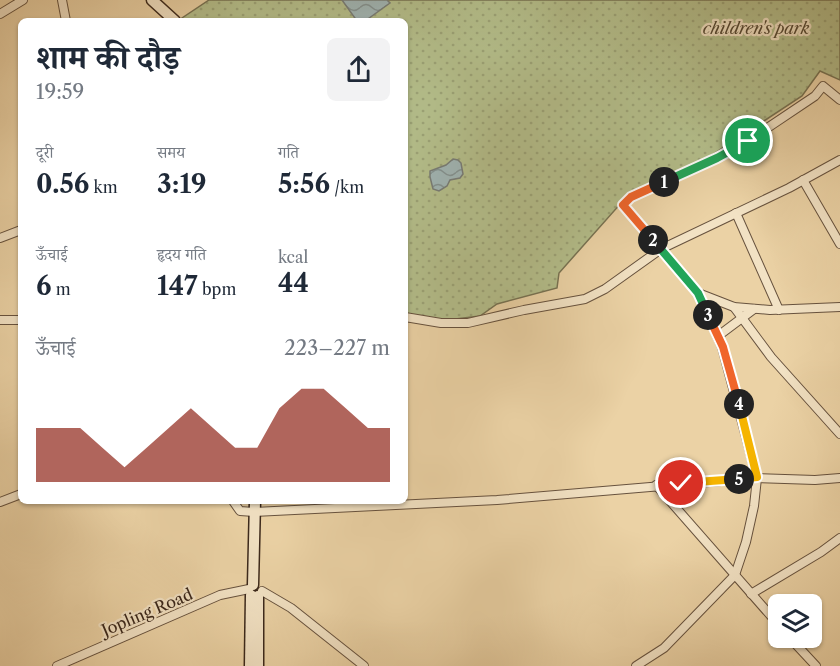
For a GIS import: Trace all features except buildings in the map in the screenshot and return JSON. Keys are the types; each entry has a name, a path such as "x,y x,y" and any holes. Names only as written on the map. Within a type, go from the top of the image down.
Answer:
{"street":[{"path":"0,14 23,0"},
{"path":"62,0 65,18"},
{"path":"152,0 172,18"},
{"path":"636,666 664,648 735,575 746,542 754,506 757,477 718,336 698,293 623,205 631,197 717,158 748,141 815,96 823,87 840,100"},
{"path":"408,318 441,323 468,323 585,299 605,290 661,249 840,160"},
{"path":"803,180 840,244"},
{"path":"736,213 779,310"},
{"path":"0,238 18,232"},
{"path":"698,293 734,307 754,309 840,307"},
{"path":"734,307 771,357 840,434"},
{"path":"718,336 754,309"},
{"path":"0,320 18,320"},
{"path":"408,503 497,500 757,477 815,480 840,478"},
{"path":"656,485 768,613"},
{"path":"0,502 18,495"},
{"path":"235,504 240,511 255,507 359,504"},
{"path":"255,507 258,666"},
{"path":"751,594 840,538"},
{"path":"250,666 255,591"},
{"path":"255,591 291,608 364,666"},
{"name":"Jopling Road","path":"57,666 220,595 255,591"},
{"path":"799,648 816,666"}],"green space":[{"name":"children's park","path":"209,0 840,0 840,80 820,71 802,96 709,157 629,194 559,273 557,288 497,304 480,316 447,320 408,315 408,18 182,18"}],"water":[{"path":"342,0 387,0 390,3 369,18 355,18"},
{"path":"453,159 461,163 463,174 460,178 450,180 447,186 439,191 433,189 430,171 446,165"}],"route":[{"path":"681,483 757,477 723,347 698,293 623,205 631,197 717,158 748,141"}]}
